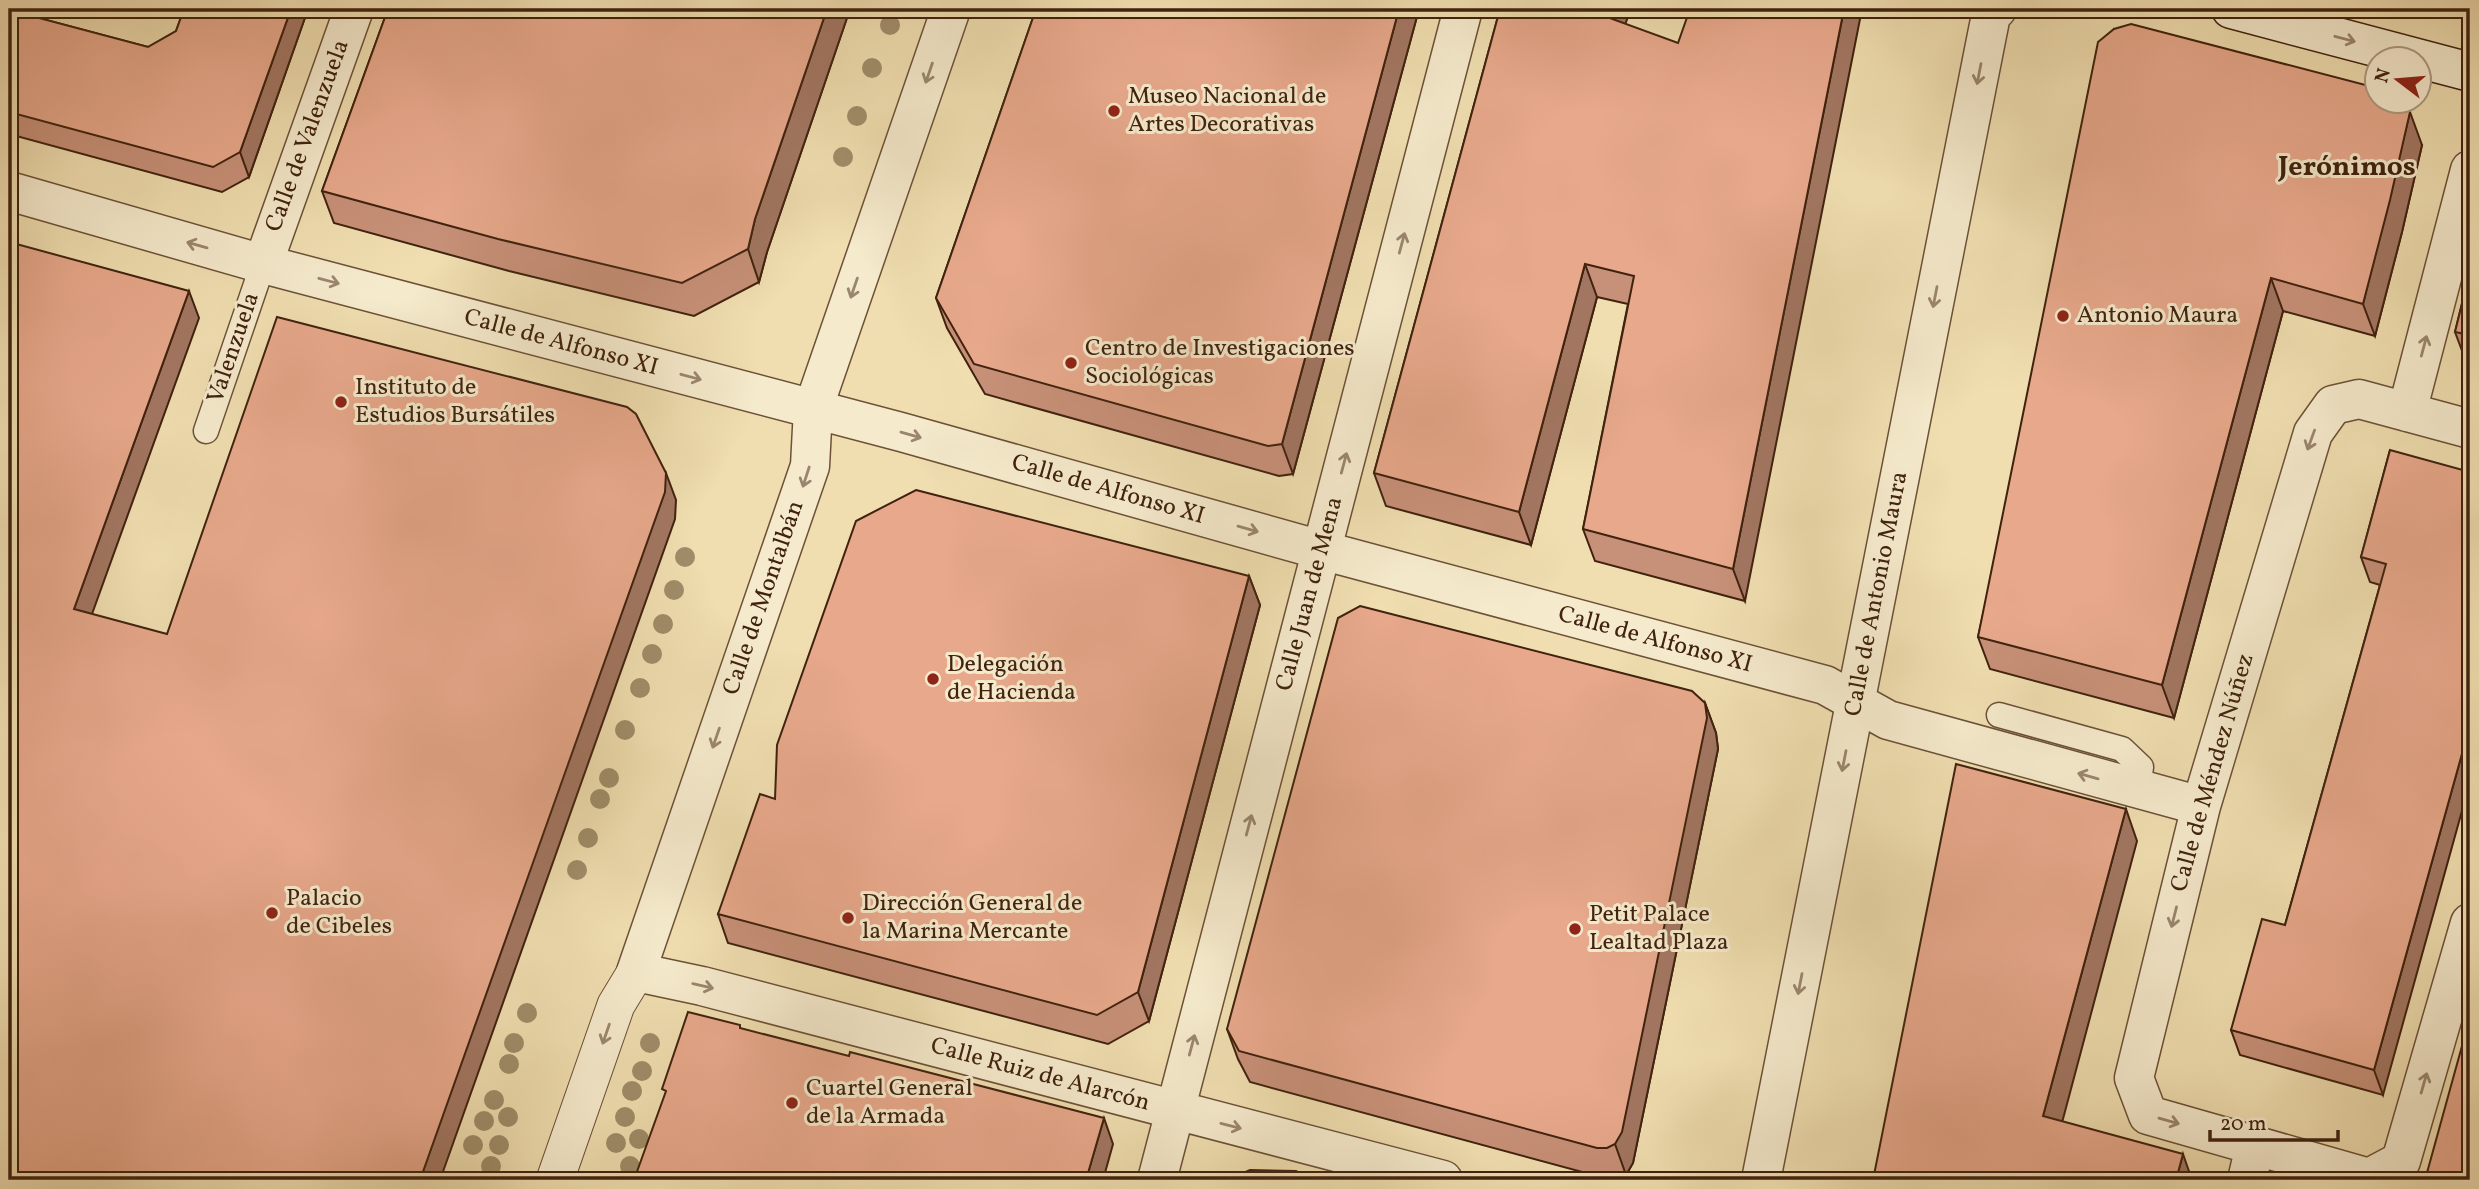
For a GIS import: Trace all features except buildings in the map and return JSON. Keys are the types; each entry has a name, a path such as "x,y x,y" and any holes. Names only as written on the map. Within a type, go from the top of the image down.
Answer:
{"street":[{"name":"Calle de Valenzuela","path":"263,264 354,9"},
{"name":"Calle de Montalbán","path":"555,1180 616,1005 636,972 810,466 813,409 951,9"},
{"name":"Calle Juan de Mena","path":"1157,1180 1463,9"},
{"name":"Calle de Antonio Maura","path":"1761,1180 1991,15 1997,9"},
{"path":"2231,9 2470,72"},
{"path":"2407,412 2470,170"},
{"name":"Calle de Alfonso XI","path":"9,191 263,264 813,409 1321,550 1825,685 1888,720 2201,806"},
{"name":"Calle de Méndez Núñez","path":"2470,429 2359,399 2333,405 2313,433 2201,806 2134,1078 2148,1115 2251,1163 2369,1178 2401,1161 2470,923"},
{"name":"Calle Ruiz de Alarcón","path":"636,972 702,986 1443,1180"}],"lane":[{"name":"Valenzuela","path":"206,431 263,264"},
{"path":"1999,715 2122,749 2141,767 2138,790"}],"place":[{"name":"Museo Nacional de Artes Decorativas","path":"1114,111"},
{"name":"Antonio Maura","path":"2063,316"},
{"name":"Centro de Investigaciones Sociológicas","path":"1071,363"},
{"name":"Instituto de Estudios Bursátiles","path":"341,402"},
{"name":"Delegación de Hacienda","path":"933,679"},
{"name":"Palacio de Cibeles","path":"272,913"},
{"name":"Dirección General de la Marina Mercante","path":"848,918"},
{"name":"Petit Palace Lealtad Plaza","path":"1575,929"},
{"name":"Cuartel General de la Armada","path":"792,1103"}],"district":[{"name":"Jerónimos","path":"2347,167"}]}
